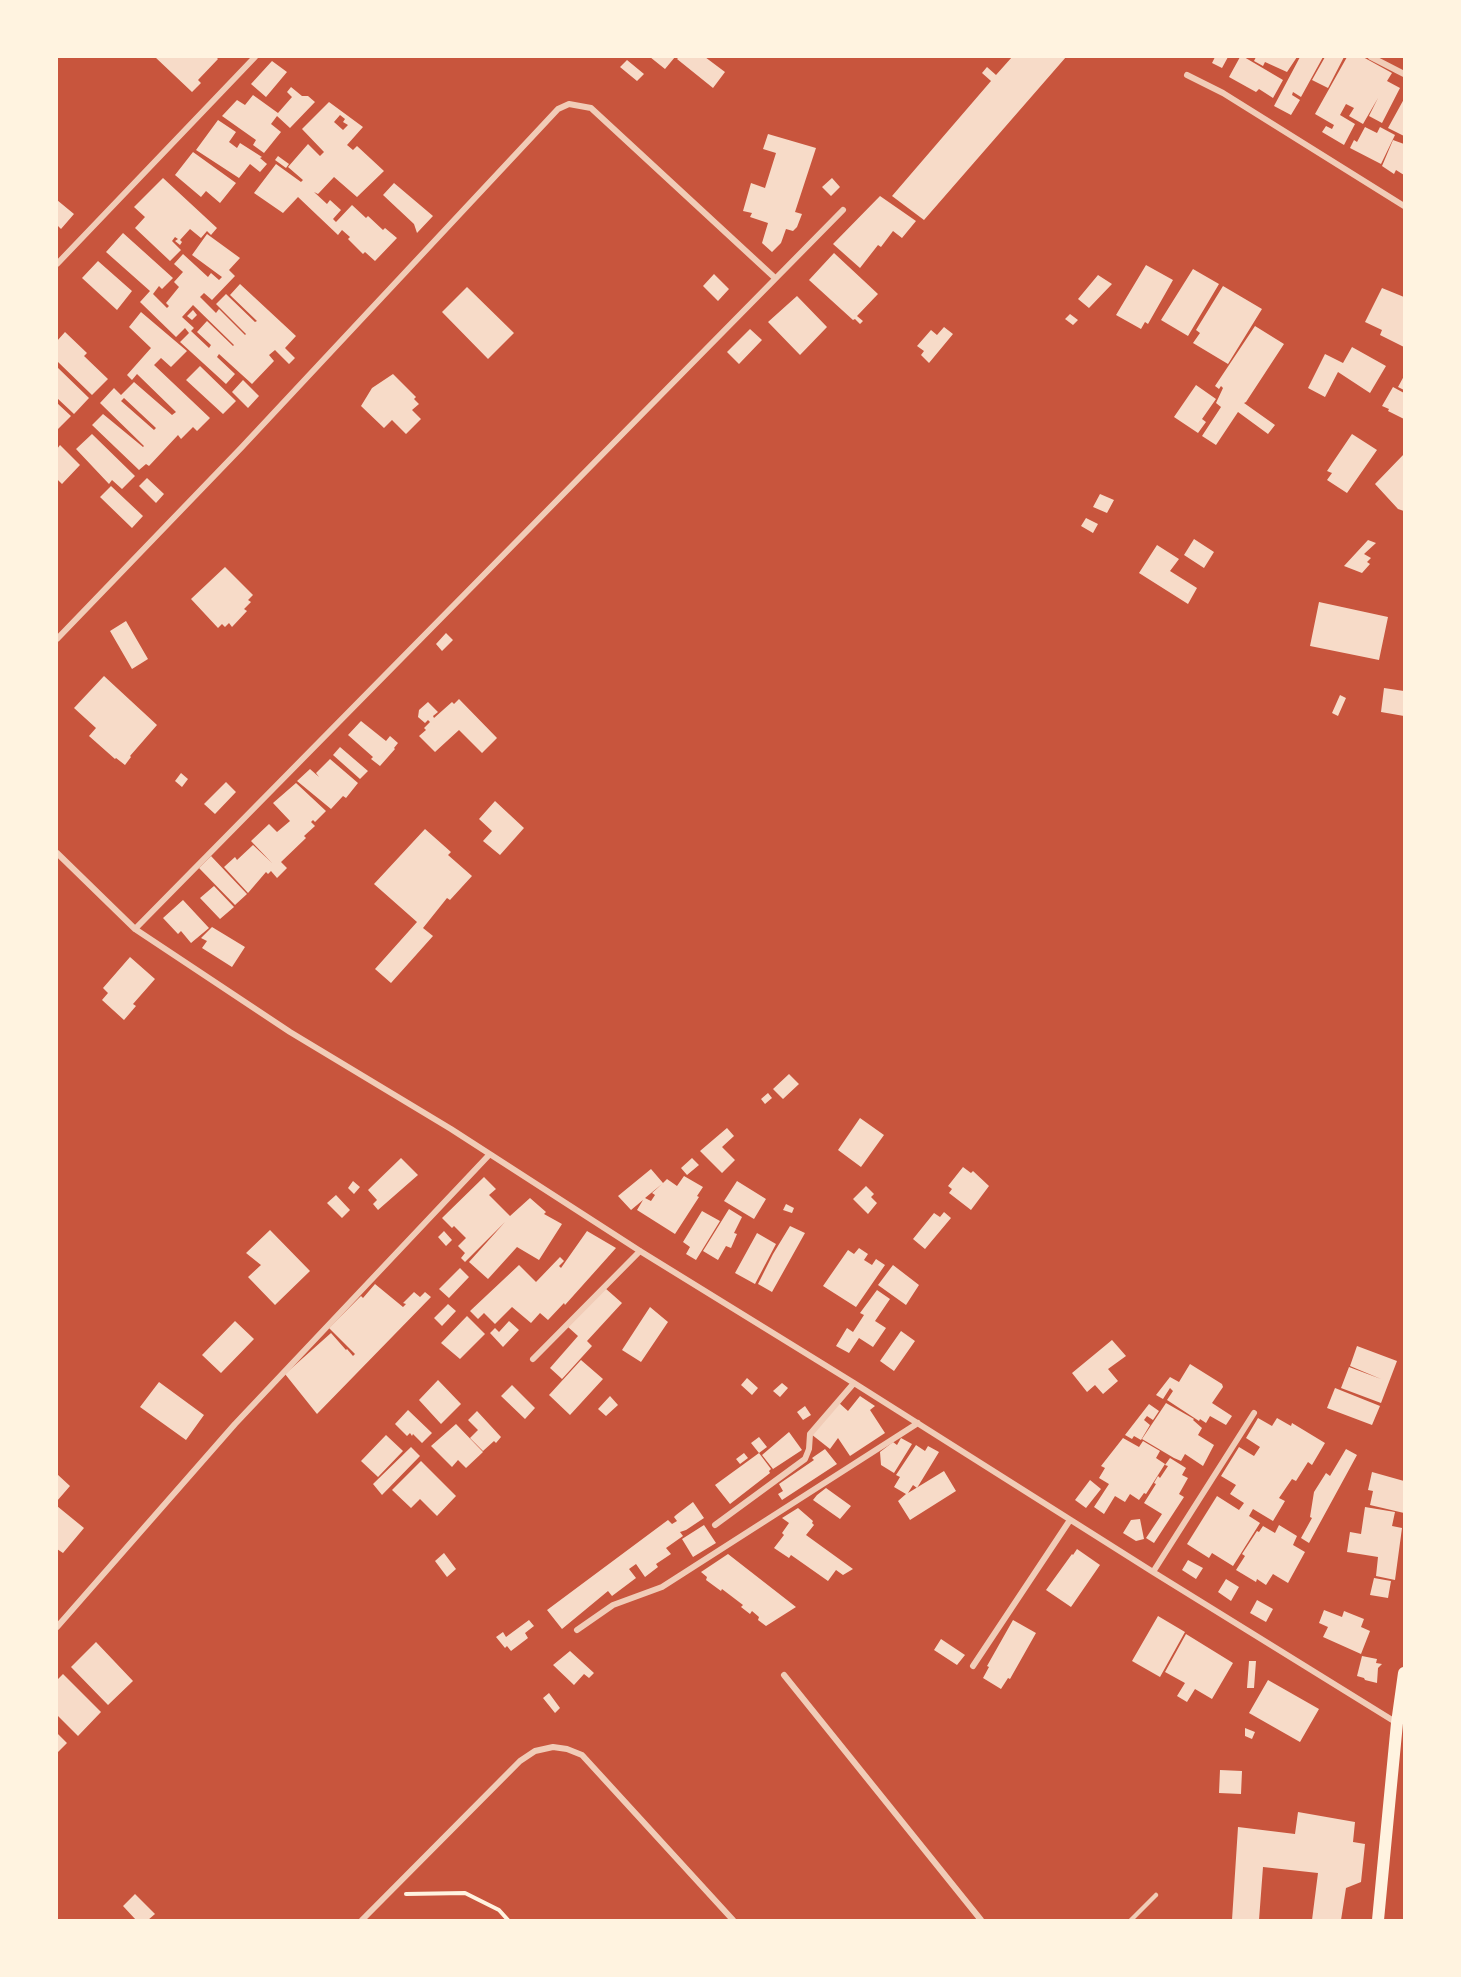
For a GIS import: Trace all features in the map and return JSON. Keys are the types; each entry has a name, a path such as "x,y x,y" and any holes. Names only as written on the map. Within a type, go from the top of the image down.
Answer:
{"main road":[{"path":"1378,1920 1404,1673"}],"street":[{"path":"57,264 255,57"},
{"path":"1371,57 1404,74"},
{"path":"1188,75 1223,93 1404,206"},
{"path":"57,639 241,448 558,109 569,104 591,108 775,278"},
{"path":"135,929 843,210"},
{"path":"57,853 135,929 290,1032 451,1128 489,1155 640,1251 1397,1723"},
{"path":"57,1627 235,1424 489,1155"},
{"path":"533,1359 640,1251"},
{"path":"715,1525 805,1460 809,1449 810,1434 854,1383"},
{"path":"1153,1572 1254,1413"},
{"path":"577,1630 613,1605 662,1587 918,1423"},
{"path":"974,1666 1070,1520"},
{"path":"784,1675 981,1920"},
{"path":"362,1920 519,1761 535,1751 553,1747 582,1755 733,1920"}],"lane":[{"path":"1131,1920 1156,1895"}],"path":[{"path":"388,1894 465,1893 499,1910 508,1920"}],"building":[{"path":"155,57 216,57 218,59 198,80 201,83 192,92"},
{"path":"650,57 675,57 665,69"},
{"path":"679,57 705,57 725,72 713,88 677,59"},
{"path":"1012,57 1066,57 924,220 892,196 991,81 982,73 987,67 996,75"},
{"path":"1215,57 1228,57 1222,68 1212,63"},
{"path":"1240,57 1244,57 1283,80 1273,98 1259,89 1256,92 1229,77"},
{"path":"1256,57 1297,57 1287,72 1265,62 1263,66 1254,61"},
{"path":"1300,57 1323,57 1301,97 1293,92 1292,95 1300,100 1291,115 1274,106"},
{"path":"1325,57 1344,57 1328,88 1312,80"},
{"path":"1347,57 1363,57 1392,73 1387,81 1400,88 1382,123 1369,116 1378,98 1363,124 1349,116 1354,108 1346,104 1340,115 1355,124 1344,145 1322,132 1326,126 1332,129 1334,125 1315,114"},
{"path":"627,60 644,74 637,81 620,67"},
{"path":"272,61 287,72 266,97 251,84"},
{"path":"291,87 302,96 308,96 315,102 290,128 277,116 271,124 281,132 264,153 253,145 256,140 222,116 237,100 245,105 253,95 278,113 292,97 287,92"},
{"path":"1404,99 1404,136 1388,128"},
{"path":"329,102 363,127 347,145 353,150 357,146 384,171 357,197 334,177 318,194 314,192 327,204 330,200 341,210 333,219 336,222 352,205 366,218 368,216 383,230 385,228 397,238 375,261 365,252 363,254 342,230 338,235 298,197 283,213 254,193 276,164 301,182 303,180 288,167 308,144 320,156 324,152 302,129","holes":["340,115 345,119 343,122 348,125 343,130 334,122"]},
{"path":"218,120 236,132 229,142 237,148 240,143 262,157 260,158 267,164 260,172 250,164 239,178 196,150"},
{"path":"1365,127 1377,133 1380,127 1395,135 1381,164 1350,148 1354,140 1357,142"},
{"path":"768,134 816,148 795,212 802,214 797,227 793,231 786,229 781,243 772,252 762,243 768,223 750,217 752,213 743,211 751,183 765,188 776,153 763,149"},
{"path":"1393,140 1404,144 1404,175 1396,170 1394,174 1382,166"},
{"path":"193,152 236,183 220,203 206,191 201,197 175,175"},
{"path":"278,156 289,164 286,168 275,160"},
{"path":"163,178 217,228 211,235 207,231 201,238 190,229 180,240 182,242 180,245 175,241 178,239 175,237 172,241 181,250 170,261 135,228 145,217 134,207"},
{"path":"832,178 840,187 831,196 822,187"},
{"path":"394,183 433,216 417,233 414,224 383,195"},
{"path":"880,196 916,221 902,238 893,231 881,247 878,245 860,268 833,244"},
{"path":"57,200 74,214 61,229 57,225"},
{"path":"123,233 173,278 162,289 159,286 153,294 167,308 169,306 166,303 179,287 174,282 183,272 174,264 183,254 208,277 211,273 219,280 222,277 192,255 207,234 240,258 229,270 235,276 212,300 204,293 200,297 216,313 219,309 245,335 216,304 226,294 255,322 257,321 230,295 240,284 296,336 285,348 295,358 289,364 275,350 269,355 274,361 252,384 219,354 217,357 235,374 226,384 180,342 189,333 185,328 176,337 140,302 150,291 106,252","holes":["193,305 234,345 207,321 197,332 211,345 209,348 191,331 194,328 182,317"]},
{"path":"834,253 878,294 857,316 863,321 860,324 809,280"},
{"path":"98,261 132,291 117,310 82,278"},
{"path":"1146,265 1173,280 1148,324 1145,322 1141,329 1116,315"},
{"path":"1193,269 1219,284 1188,336 1161,320"},
{"path":"714,274 729,289 718,301 703,286"},
{"path":"1098,275 1112,284 1089,308 1078,299"},
{"path":"1223,286 1262,309 1228,364 1193,343 1200,333 1196,330"},
{"path":"467,287 514,333 488,359 442,312"},
{"path":"1382,288 1404,297 1404,347 1380,335 1382,330 1365,322"},
{"path":"797,296 827,327 800,355 768,322"},
{"path":"193,310 197,315 192,320 187,316"},
{"path":"141,312 187,351 171,367 161,358 154,365 210,418 197,431 193,427 181,439 178,435 149,466 146,464 139,470 92,425 103,414 144,446 100,403 114,388 121,395 134,382 172,415 176,412 137,374 132,380 127,375 151,348 129,327","holes":["124,398 156,428 154,430 121,401"]},
{"path":"1070,314 1078,320 1073,325 1065,319"},
{"path":"1255,326 1284,344 1244,403 1275,425 1268,434 1238,412 1216,445 1202,436 1221,407 1216,403 1223,388 1221,386 1219,389 1215,386"},
{"path":"944,327 953,334 929,363 921,355 924,351 917,346 931,330 937,335"},
{"path":"750,329 762,340 739,364 727,352"},
{"path":"65,332 87,353 84,356 108,379 92,395 57,361 57,341"},
{"path":"1352,347 1386,366 1370,393 1338,372 1325,397 1308,388 1325,354 1343,363"},
{"path":"200,366 236,401 223,414 186,380"},
{"path":"57,367 89,398 74,414 57,398"},
{"path":"393,374 416,397 414,399 419,404 412,410 421,419 406,434 392,420 384,428 361,406 372,388"},
{"path":"1404,376 1404,390 1398,387"},
{"path":"243,380 259,396 248,408 232,392"},
{"path":"1196,385 1216,399 1202,419 1206,422 1198,433 1174,417"},
{"path":"1393,387 1404,393 1404,419 1382,406"},
{"path":"57,403 71,416 57,430"},
{"path":"92,434 135,476 122,489 112,480 109,484 76,449"},
{"path":"1352,434 1377,450 1347,493 1327,480 1332,473 1327,471"},
{"path":"60,445 80,465 62,484 57,479 57,449"},
{"path":"1404,454 1404,511 1398,509 1375,484"},
{"path":"147,478 164,494 156,503 139,486"},
{"path":"111,486 143,516 132,528 100,497"},
{"path":"1100,494 1114,500 1107,513 1093,507"},
{"path":"1086,518 1098,524 1093,533 1081,526"},
{"path":"1194,539 1214,552 1204,568 1184,555"},
{"path":"1368,540 1376,543 1364,554 1371,558 1367,562 1370,564 1362,573 1344,566"},
{"path":"1157,545 1179,559 1170,571 1197,588 1188,604 1139,573"},
{"path":"225,567 253,595 248,600 251,602 244,609 247,611 232,627 229,623 225,627 222,624 218,628 191,599"},
{"path":"1319,602 1388,617 1379,660 1310,646"},
{"path":"126,621 148,659 132,669 110,631"},
{"path":"446,633 453,640 442,651 436,644"},
{"path":"104,676 157,725 125,765 89,736 96,728 74,708"},
{"path":"1384,688 1404,691 1404,716 1381,712"},
{"path":"1340,695 1346,698 1338,716 1332,713"},
{"path":"459,699 497,738 482,753 459,730 435,752 419,736 430,722 428,720 425,723 418,717 419,710 428,702 438,712 433,716 434,718 452,702 454,704"},
{"path":"361,721 386,741 390,736 398,743 380,766 348,735"},
{"path":"340,747 368,771 360,779 333,755"},
{"path":"330,759 358,783 346,798 343,796 331,809 297,781 310,769 319,777 316,773"},
{"path":"181,773 188,779 182,787 175,781"},
{"path":"226,782 236,792 215,814 204,804"},
{"path":"296,783 326,811 315,822 313,820 311,822 315,826 304,836 306,838 281,862 287,868 277,878 271,871 268,874 266,872 248,893 224,867 235,857 237,860 253,845 272,863 251,841 269,824 277,832 290,821 273,803"},
{"path":"495,801 524,828 500,855 483,841 492,831 479,819"},
{"path":"425,829 451,852 448,855 472,876 450,900 447,898 423,928 433,936 391,983 375,969 417,922 374,884"},
{"path":"211,856 247,894 235,905 199,868"},
{"path":"214,886 234,907 220,919 200,898"},
{"path":"183,900 209,928 191,943 181,931 178,934 163,918"},
{"path":"212,927 245,947 232,967 202,948 207,941 201,938"},
{"path":"130,957 155,979 133,1004 136,1006 124,1020 102,1000 108,993 103,988"},
{"path":"789,1074 799,1084 783,1099 773,1089"},
{"path":"768,1093 772,1098 765,1104 761,1099"},
{"path":"860,1118 884,1135 861,1167 838,1150"},
{"path":"727,1128 734,1136 722,1147 735,1160 722,1173 700,1151"},
{"path":"401,1158 418,1175 378,1210 373,1204 377,1200 368,1190"},
{"path":"692,1158 699,1165 687,1175 681,1168"},
{"path":"963,1167 971,1173 973,1171 989,1186 971,1210 949,1193 952,1189 948,1186"},
{"path":"651,1169 663,1183 667,1179 677,1186 684,1176 703,1187 675,1234 637,1210 643,1200 631,1210 618,1196","holes":["662,1184 652,1193 655,1195 651,1201 645,1198"]},
{"path":"484,1177 496,1189 489,1195 510,1216 530,1198 546,1212 544,1214 562,1224 539,1260 517,1247 488,1279 469,1262 505,1222 465,1262 461,1258 465,1253 458,1246 466,1238 442,1218"},
{"path":"353,1181 360,1187 354,1194 348,1188"},
{"path":"737,1181 766,1199 754,1219 724,1201"},
{"path":"866,1186 874,1194 871,1197 877,1203 868,1214 853,1199"},
{"path":"336,1195 350,1210 342,1218 327,1203"},
{"path":"786,1204 794,1208 792,1213 783,1210"},
{"path":"729,1209 742,1217 734,1233 737,1234 731,1248 726,1246 718,1260 703,1251"},
{"path":"702,1211 720,1221 696,1260 686,1254 690,1247 683,1242"},
{"path":"944,1212 951,1218 925,1249 913,1239 934,1213 940,1217"},
{"path":"790,1226 805,1233 772,1292 758,1284"},
{"path":"270,1230 310,1271 275,1305 248,1277 261,1265 246,1253"},
{"path":"444,1231 452,1240 446,1246 438,1237"},
{"path":"587,1231 616,1248 565,1305 564,1303 548,1320 540,1313 531,1323 512,1307 495,1324 484,1313 478,1319 470,1311 519,1265 536,1282 560,1257 564,1261 559,1266 561,1268"},
{"path":"757,1233 776,1244 755,1284 735,1273"},
{"path":"859,1248 868,1254 864,1260 872,1265 876,1259 885,1265 856,1307 823,1286 848,1250 854,1254"},
{"path":"893,1265 919,1285 906,1305 878,1285"},
{"path":"460,1268 469,1277 449,1298 439,1289"},
{"path":"375,1284 403,1307 406,1304 403,1303 414,1292 420,1297 425,1292 431,1297 317,1414 285,1374 331,1333 346,1350 353,1356 355,1354 329,1328 361,1296 363,1298"},
{"path":"605,1288 622,1303 587,1341 592,1346 562,1379 550,1368 578,1336 568,1327"},
{"path":"877,1290 890,1299 875,1321 886,1328 873,1347 859,1338 849,1353 836,1346 847,1328 853,1332 864,1315 860,1313"},
{"path":"448,1304 456,1311 442,1326 434,1318"},
{"path":"650,1307 668,1322 641,1362 622,1350"},
{"path":"467,1316 485,1334 460,1359 441,1343"},
{"path":"235,1321 254,1339 221,1373 202,1355"},
{"path":"509,1321 519,1330 503,1347 490,1333 495,1328 499,1332"},
{"path":"901,1331 915,1341 894,1371 880,1361"},
{"path":"1112,1340 1126,1356 1108,1369 1118,1381 1103,1394 1095,1385 1087,1392 1072,1373"},
{"path":"1357,1346 1397,1361 1381,1403 1341,1388 1349,1367 1381,1379 1350,1366"},
{"path":"581,1360 603,1379 570,1415 549,1395"},
{"path":"1190,1364 1222,1384 1223,1387 1212,1403 1232,1416 1226,1425 1210,1416 1206,1423 1200,1419 1199,1421 1167,1400 1173,1391 1170,1388 1163,1399 1156,1395 1170,1377 1179,1382"},
{"path":"747,1378 758,1388 752,1395 741,1385"},
{"path":"438,1380 461,1404 441,1424 419,1400"},
{"path":"159,1382 204,1415 186,1440 140,1407"},
{"path":"782,1383 788,1388 780,1397 773,1391"},
{"path":"512,1385 535,1408 525,1419 501,1396"},
{"path":"1335,1388 1380,1406 1372,1425 1327,1408"},
{"path":"610,1396 618,1405 606,1416 598,1409"},
{"path":"860,1396 875,1406 870,1410 885,1433 850,1456 838,1438 830,1449 811,1434 838,1402 848,1411"},
{"path":"1166,1403 1194,1419 1202,1428 1198,1435 1214,1445 1203,1466 1185,1454 1181,1461 1174,1458 1142,1439"},
{"path":"1149,1404 1159,1411 1153,1420 1147,1416 1144,1420 1150,1425 1141,1440 1125,1435"},
{"path":"805,1406 811,1415 803,1420 797,1412"},
{"path":"408,1410 432,1433 422,1443 413,1434 412,1436 410,1433 407,1436 395,1424"},
{"path":"477,1411 501,1437 483,1451 470,1438 478,1430 468,1420"},
{"path":"1258,1418 1272,1426 1277,1418 1291,1426 1292,1423 1325,1443 1312,1465 1308,1462 1296,1481 1292,1479 1279,1498 1285,1501 1273,1521 1253,1509 1249,1516 1260,1523 1233,1566 1212,1553 1209,1558 1187,1544 1217,1496 1239,1510 1244,1503 1230,1494 1236,1485 1221,1476 1239,1447 1254,1456 1260,1447 1246,1438"},
{"path":"456,1424 483,1452 466,1468 458,1460 452,1467 431,1446"},
{"path":"789,1432 802,1450 773,1469 762,1455"},
{"path":"386,1435 403,1451 378,1477 361,1461"},
{"path":"759,1437 767,1447 759,1453 751,1443"},
{"path":"901,1438 912,1444 894,1473 881,1465 880,1452 893,1442 897,1445"},
{"path":"1123,1438 1139,1447 1143,1441 1160,1451 1156,1458 1165,1464 1146,1494 1144,1493 1139,1500 1130,1494 1125,1502 1115,1496 1104,1514 1094,1507 1109,1484 1099,1478 1105,1468 1101,1466"},
{"path":"916,1445 925,1451 928,1446 939,1452 917,1487 944,1471 956,1491 910,1520 898,1501 906,1494 894,1487 900,1477 896,1475","holes":["913,1485 917,1488 908,1493"]},
{"path":"411,1447 420,1456 382,1495 373,1484"},
{"path":"825,1449 837,1464 782,1500 778,1494 783,1491 779,1484 814,1460 812,1458"},
{"path":"1346,1449 1357,1455 1309,1543 1301,1538 1312,1518 1310,1517 1314,1492 1326,1473 1330,1476"},
{"path":"744,1453 748,1458 740,1464 736,1459"},
{"path":"759,1453 771,1469 770,1473 730,1504 715,1485"},
{"path":"1170,1458 1186,1468 1182,1475 1188,1478 1179,1494 1184,1497 1154,1543 1146,1538 1162,1514 1144,1503 1156,1484 1154,1483 1158,1476 1160,1478 1168,1466 1165,1465"},
{"path":"421,1461 456,1496 437,1516 420,1499 411,1508 392,1490"},
{"path":"1372,1472 1404,1481 1404,1513 1370,1505 1373,1491 1368,1490"},
{"path":"57,1474 70,1486 57,1501"},
{"path":"1090,1480 1101,1489 1086,1508 1075,1500"},
{"path":"826,1488 851,1506 840,1519 813,1500"},
{"path":"693,1502 704,1518 680,1532 683,1536 666,1548 671,1554 656,1564 658,1567 645,1577 636,1564 629,1569 636,1578 612,1596 608,1591 562,1629 547,1610 668,1520 672,1524 677,1521 674,1517"},
{"path":"57,1506 84,1528 63,1553 57,1549"},
{"path":"1365,1507 1395,1512 1392,1526 1402,1528 1395,1580 1376,1576 1378,1557 1347,1552 1350,1532 1361,1534"},
{"path":"798,1508 813,1521 814,1525 806,1535 853,1569 843,1575 836,1570 828,1581 791,1555 789,1558 774,1548 784,1535 782,1533 789,1523 782,1518"},
{"path":"1140,1519 1144,1539 1136,1541 1123,1533 1131,1520"},
{"path":"704,1525 716,1543 693,1557 682,1539"},
{"path":"1279,1525 1297,1536 1293,1545 1305,1552 1288,1583 1273,1574 1266,1585 1236,1570 1245,1556 1242,1554 1257,1531 1259,1532 1263,1526 1275,1533"},
{"path":"1077,1549 1100,1565 1071,1607 1046,1590"},
{"path":"444,1553 456,1569 447,1577 435,1561"},
{"path":"728,1554 796,1607 766,1626 752,1611 750,1614 741,1607 743,1605 706,1580 707,1577 701,1572"},
{"path":"1188,1560 1203,1568 1196,1579 1182,1570"},
{"path":"1374,1578 1391,1581 1388,1598 1370,1595"},
{"path":"1226,1579 1239,1587 1231,1601 1218,1592"},
{"path":"1257,1600 1273,1609 1266,1622 1250,1613"},
{"path":"1324,1610 1342,1617 1344,1611 1364,1619 1361,1627 1370,1631 1361,1654 1323,1637 1328,1627 1319,1623"},
{"path":"1158,1616 1185,1632 1160,1677 1132,1661"},
{"path":"529,1620 534,1626 525,1633 528,1638 511,1651 507,1646 505,1648 496,1637 503,1632 506,1637"},
{"path":"1013,1620 1036,1633 1010,1679 1008,1678 1001,1689 983,1678 989,1667 987,1666"},
{"path":"1186,1634 1233,1663 1212,1699 1195,1689 1187,1702 1177,1696 1185,1683 1165,1672"},
{"path":"941,1639 965,1655 957,1665 934,1650"},
{"path":"96,1642 133,1681 108,1705 71,1667"},
{"path":"570,1651 594,1673 589,1678 584,1674 574,1685 553,1665"},
{"path":"1362,1656 1377,1659 1376,1663 1382,1664 1378,1668 1377,1683 1357,1676"},
{"path":"1249,1661 1256,1661 1254,1688 1247,1688"},
{"path":"63,1674 101,1712 78,1736 57,1715 57,1680"},
{"path":"1268,1680 1319,1709 1300,1742 1249,1713"},
{"path":"549,1693 560,1708 555,1713 543,1698"},
{"path":"1245,1728 1255,1732 1252,1739 1245,1736"},
{"path":"57,1733 67,1743 57,1753"},
{"path":"1220,1770 1242,1771 1241,1794 1219,1793"},
{"path":"1298,1812 1355,1822 1353,1842 1365,1844 1361,1882 1346,1888 1341,1920 1312,1920 1318,1873 1263,1867 1259,1920 1232,1920 1238,1827 1295,1834"},
{"path":"135,1894 155,1914 148,1920 136,1920 123,1906"}]}
